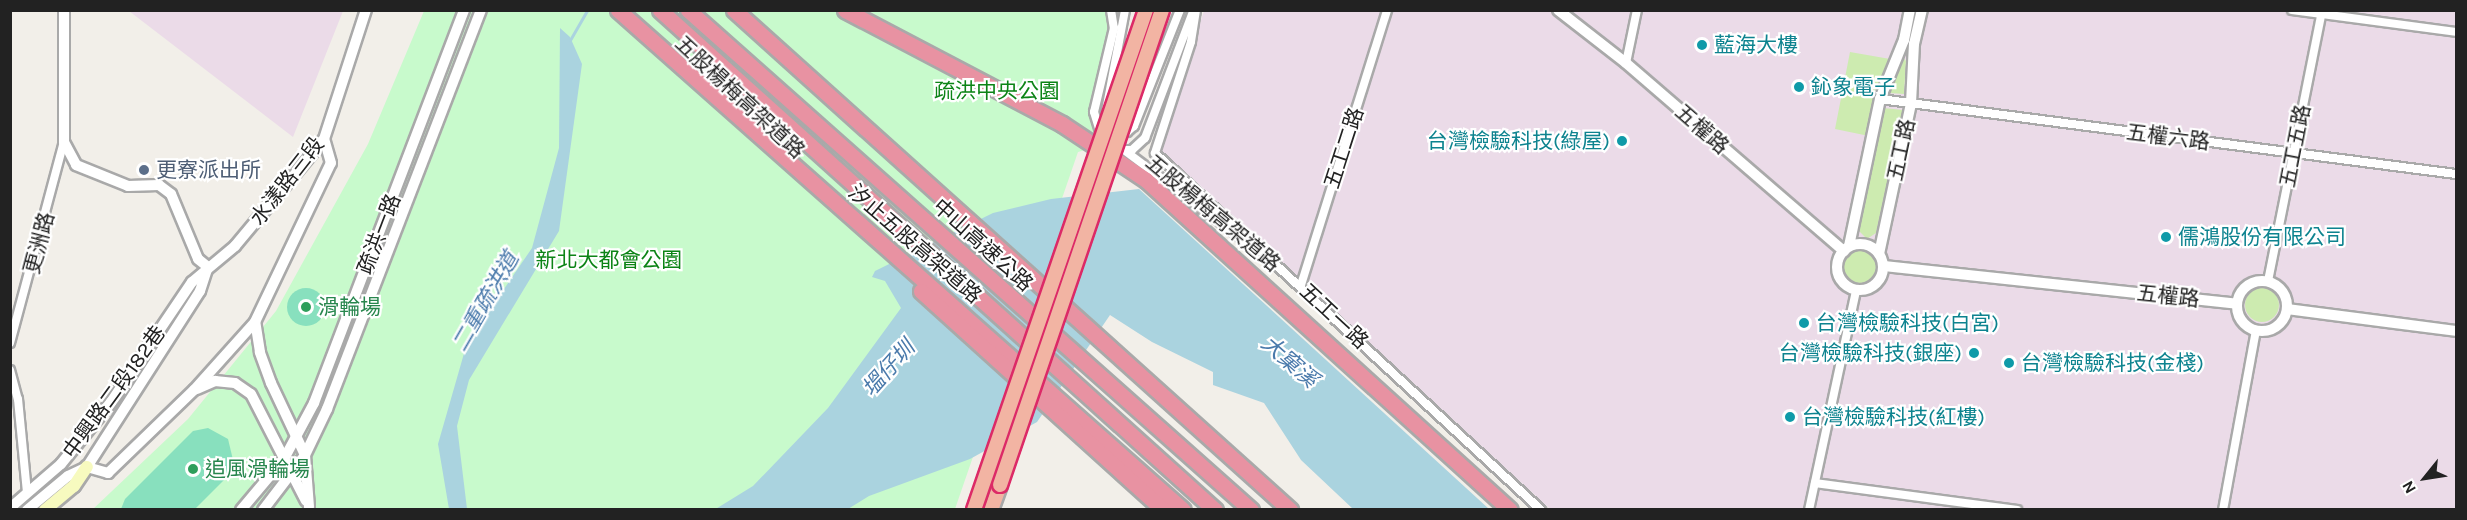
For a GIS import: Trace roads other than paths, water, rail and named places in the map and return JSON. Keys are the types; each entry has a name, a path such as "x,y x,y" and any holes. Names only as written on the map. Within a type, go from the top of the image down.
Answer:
{"highway":[{"name":"汐止五股高架道路","path":"618,10 1183,510"},
{"name":"中山高速公路","path":"660,10 1215,510"},
{"name":"中山高速公路","path":"688,10 1251,510"},
{"path":"734,10 1290,510"},
{"name":"五股楊梅高架道路","path":"844,10 1052,118 1146,180 1510,510"},
{"path":"974,510 1146,10"},
{"path":"992,510 1162,10"},
{"name":"五股楊梅高架道路","path":"638,27 718,109 1163,510"}],"main road":[{"path":"45,510 74,486 87,467"}],"street":[{"path":"27,510 68,476 87,467 200,291 208,267 198,259 171,194 159,186 128,186 76,165 63,142 64,10"},
{"name":"水漾路三段","path":"208,267 235,246 324,139 366,10"},
{"name":"疏洪一路","path":"241,510 284,459 298,437 314,403 464,10"},
{"name":"疏洪一路","path":"263,510 305,456 327,409 481,10"},
{"path":"1111,10 1114,28 1095,112 1100,132 1288,273"},
{"path":"1125,10 1104,112 1110,127 1119,132 1127,132 1134,126 1180,10"},
{"path":"1121,150 1132,150 1146,138 1195,10"},
{"name":"五工一路","path":"1195,10 1191,42 1155,153 1301,285 1541,510"},
{"name":"五工二路","path":"1301,285 1388,10"},
{"name":"五權路","path":"1558,10 1626,63 1847,249"},
{"path":"1626,63 1636,10"},
{"name":"五工路","path":"1847,249 1880,99 1904,40 1910,10"},
{"name":"五工路","path":"1880,254 1911,103 1914,44 1922,10"},
{"path":"2292,10 2321,12 2457,32"},
{"name":"五工五路","path":"2268,281 2321,12"},
{"name":"五權六路","path":"1880,99 2457,174"},
{"path":"87,467 108,473 194,390 255,322 331,163 324,139"},
{"name":"更洲路","path":"10,343 63,142"},
{"path":"1869,246 1880,254 1884,266 1878,283 1868,290 1856,290 1845,285 1838,274 1838,261 1847,249 1869,246"},
{"name":"五權路","path":"1884,266 2237,304"},
{"name":"中興路二段182巷","path":"10,508 61,464 111,402 192,282 208,267"},
{"path":"2268,281 2284,295 2287,309 2276,327 2256,330 2244,323 2237,304 2247,286 2268,281"},
{"path":"1809,510 1856,290"},
{"path":"2287,309 2457,331"},
{"path":"255,322 260,352 271,383 305,456 310,508"},
{"path":"2223,510 2256,330"},
{"path":"10,370 18,399 27,493"},
{"path":"194,390 215,381 235,383 251,394 310,508"},
{"path":"1815,483 2017,510"}],"water":[{"path":"560,28 570,37 582,64 559,231 469,380 457,426 467,509 449,509 438,444 467,343 532,248 559,148"},
{"path":"1139,189 1489,509 1353,509 1301,460 1264,403 1213,385 1213,372 1152,342 1110,315 1037,422 970,459 869,496 848,509 714,510 753,486 828,408 901,308 885,281 872,277 875,271 993,213 1051,199"}],"waterway":[{"name":"二重疏洪道","path":"570,40 587,10"}],"place":[{"name":"藍海大樓","path":"1702,45"},
{"name":"鈊象電子","path":"1799,87"},
{"name":"台灣檢驗科技(綠屋)","path":"1622,141"},
{"name":"更寮派出所","path":"144,170"},
{"name":"儒鴻股份有限公司","path":"2166,237"},
{"name":"滑輪場","path":"306,307"},
{"name":"台灣檢驗科技(白宮)","path":"1804,323"},
{"name":"台灣檢驗科技(銀座)","path":"1974,353"},
{"name":"台灣檢驗科技(金棧)","path":"2009,363"},
{"name":"台灣檢驗科技(紅樓)","path":"1790,417"},
{"name":"追風滑輪場","path":"193,469"}],"park label":[{"name":"疏洪中央公園","path":"997,91"},
{"name":"新北大都會公園","path":"609,260"}],"water label":[{"name":"大窠溪","path":"1289,362"},
{"name":"塭仔圳","path":"889,369"}]}
